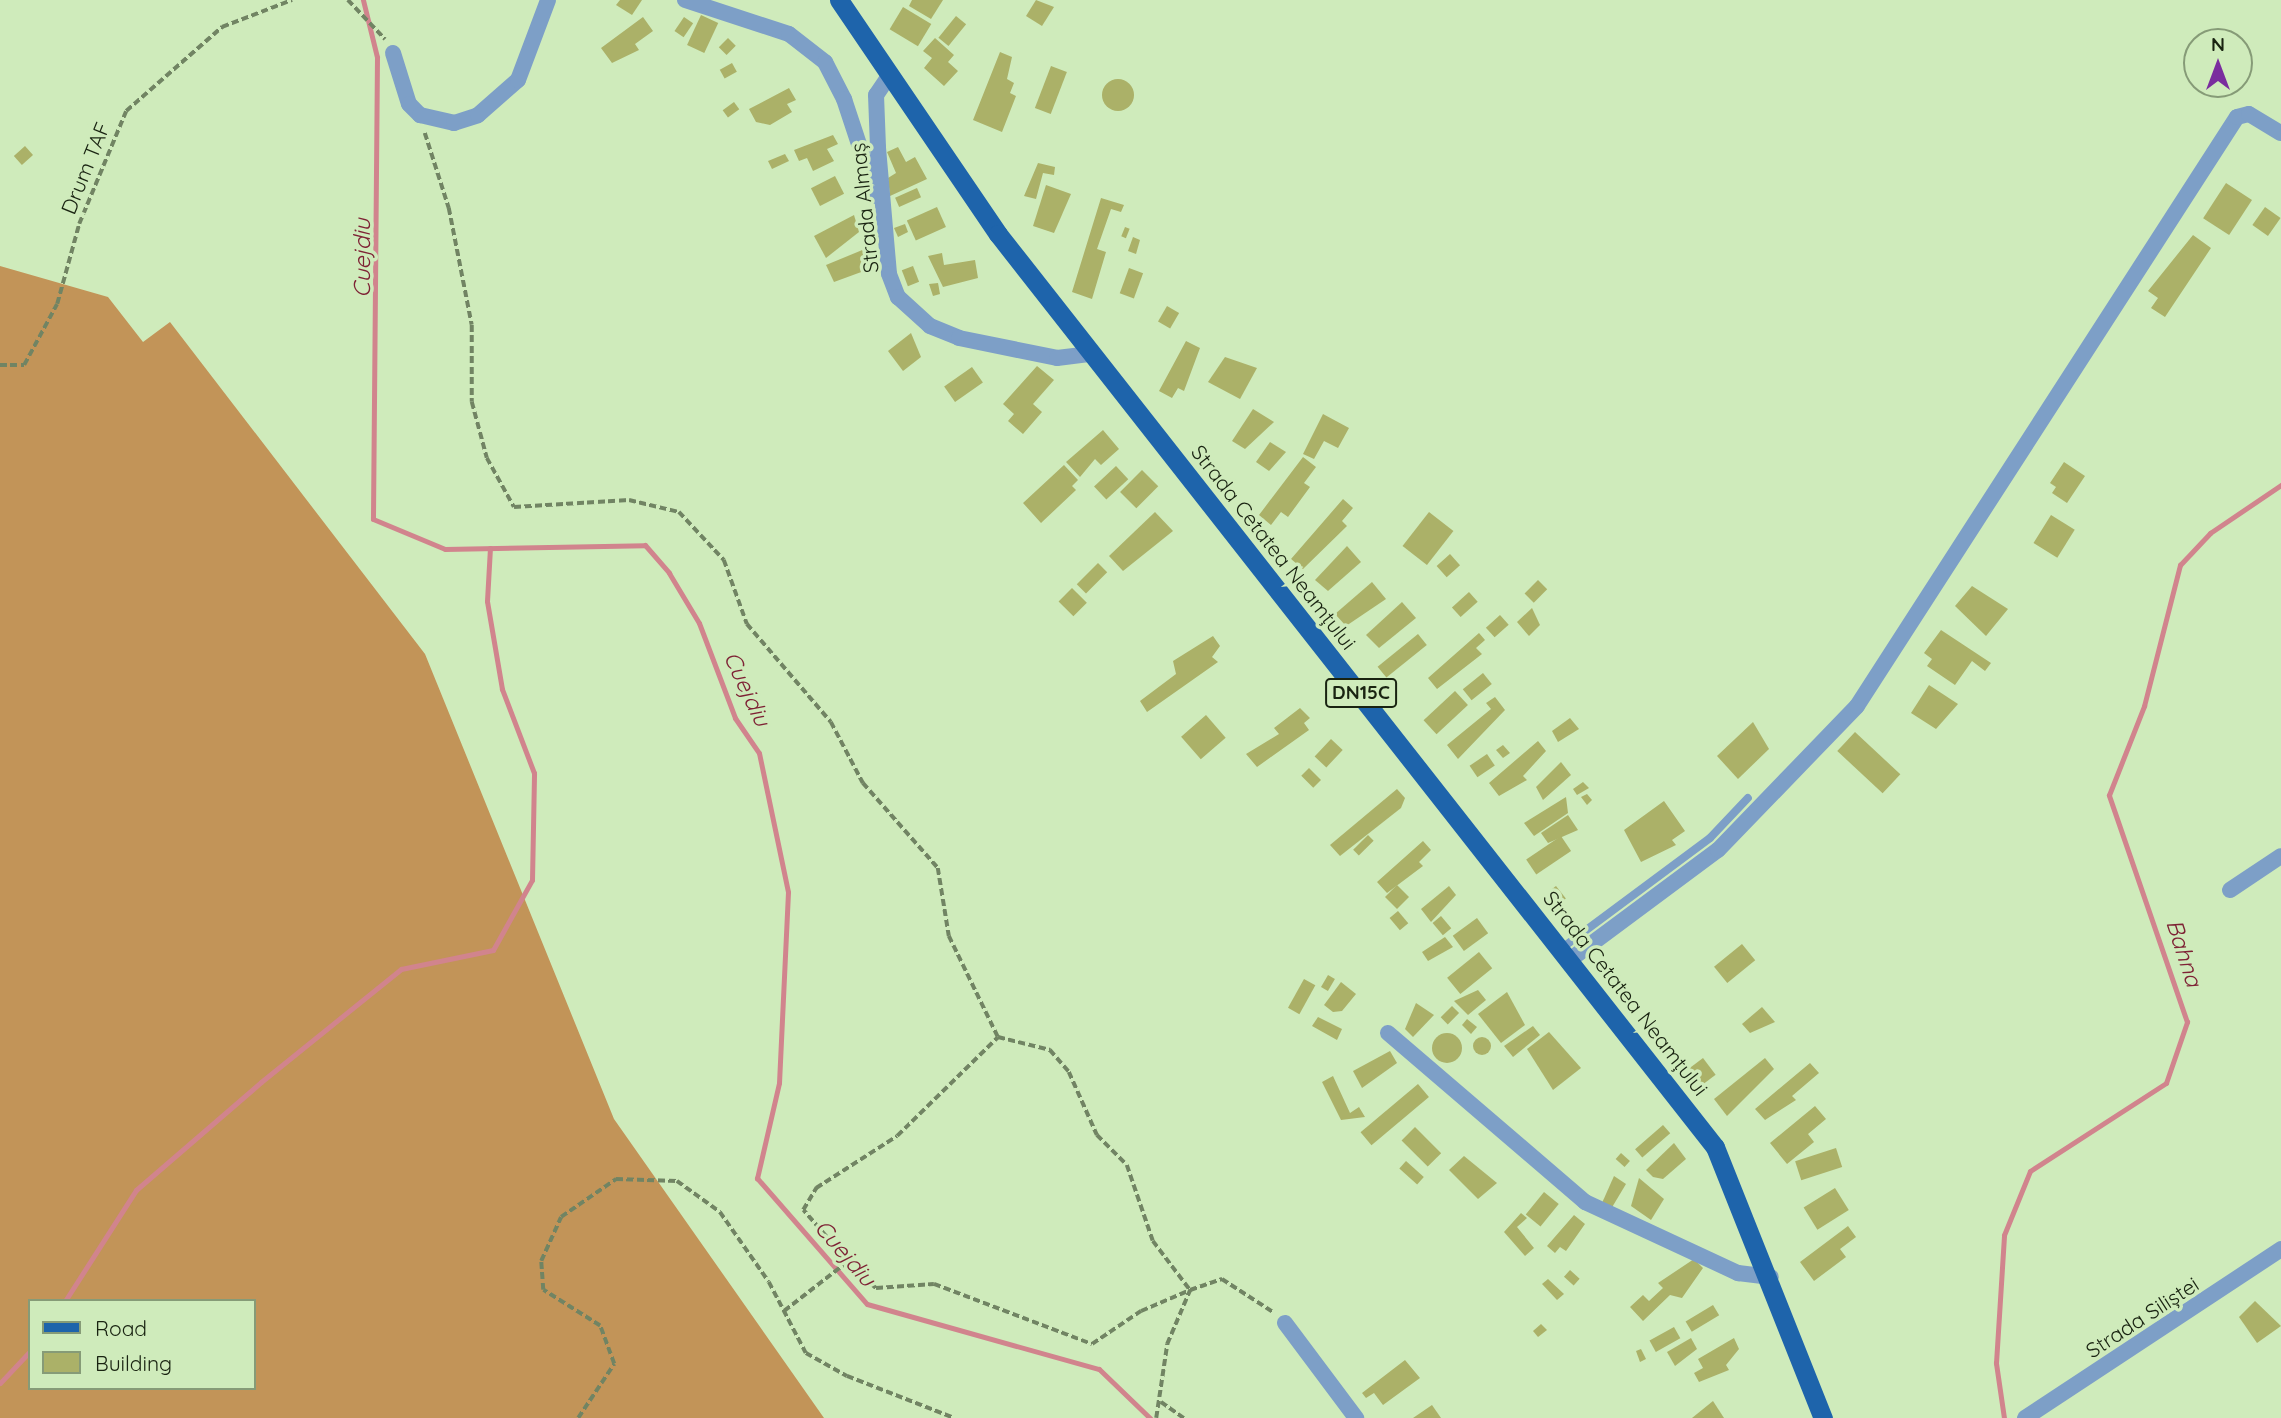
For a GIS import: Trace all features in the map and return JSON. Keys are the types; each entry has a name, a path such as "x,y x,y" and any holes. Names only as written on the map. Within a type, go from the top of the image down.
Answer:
{"main road":[{"name":"Strada Cetatea Neamțului","path":"839,0 889,76 1091,354 1567,954 1715,1147 1771,1278 1824,1418"}],"street":[{"path":"393,53 402,87 420,116 454,123 478,116 518,80 548,0"},
{"path":"685,0 789,34 825,62 844,99 881,210"},
{"name":"Strada Almaș","path":"889,76 876,95 881,210 889,274 898,297 921,320 960,338 1057,358 1091,354"},
{"path":"1567,954 1718,850 1857,706 2236,117 2249,114 2281,134"},
{"path":"2230,890 2281,856"},
{"path":"1388,1032 1585,1202 1738,1273 1771,1278"},
{"name":"Strada Siliștei","path":"2025,1418 2281,1250"},
{"path":"1285,1323 1356,1418"}],"lane":[{"path":"1567,954 1710,838 1748,798"}],"path":[{"name":"Drum TAF","path":"0,365 24,365 57,304 79,224 126,111 222,27 292,0"},
{"path":"348,0 378,24 393,53"},
{"path":"420,116 449,208 472,325 472,402 487,458 514,507 629,500 679,512 724,560 747,624 831,722 863,783 938,868 949,936 998,1037"},
{"path":"998,1037 971,1068 919,1114 816,1188 803,1210 848,1262 876,1288 934,1284 1092,1344 1141,1311 1222,1279 1285,1323"},
{"path":"998,1037 1050,1050 1069,1072 1097,1135 1127,1165 1153,1241 1190,1290"},
{"path":"578,1418 614,1364 600,1326 543,1290 541,1261 561,1217 616,1179 677,1181 720,1212 784,1311 806,1353 848,1377 954,1418"},
{"path":"784,1311 802,1303 826,1275 848,1262"},
{"path":"1157,1418 1167,1344 1190,1290"},
{"path":"1161,1402 1184,1418"}],"shaded area":[{"path":"0,266 108,297 143,342 170,322 425,654 614,1119 824,1418 0,1418"}],"building":[{"path":"620,0 642,0 632,15 616,5"},
{"path":"912,0 943,0 931,19 909,6"},
{"path":"1036,0 1054,7 1042,26 1026,16"},
{"path":"903,7 931,24 918,46 890,29"},
{"path":"701,15 718,23 704,53 687,45"},
{"path":"956,16 966,24 948,46 938,38"},
{"path":"643,17 653,31 635,44 639,50 612,63 601,48"},
{"path":"684,17 693,23 684,37 674,31"},
{"path":"728,38 736,46 727,55 719,47"},
{"path":"935,38 954,55 948,62 958,71 944,86 924,68 932,58 923,51"},
{"path":"1000,52 1012,57 1007,79 1014,83 1010,93 1016,96 1002,132 973,120"},
{"path":"732,63 737,72 725,79 720,70"},
{"path":"1051,66 1067,72 1051,114 1035,108"},
{"path":"1118,79 1129,84 1134,95 1129,106 1118,111 1107,106 1102,95 1107,84"},
{"path":"789,88 796,100 787,104 792,112 770,125 756,122 749,109"},
{"path":"734,102 739,109 728,118 723,110"},
{"path":"833,135 838,144 827,149 834,161 813,171 807,158 799,161 794,150"},
{"path":"25,146 33,155 22,165 14,156"},
{"path":"898,147 906,162 915,157 927,179 890,196 888,178 896,173 887,152"},
{"path":"785,154 789,161 772,169 768,161"},
{"path":"1038,163 1055,167 1054,175 1043,173 1036,199 1024,196"},
{"path":"835,176 844,194 820,206 811,188"},
{"path":"2226,183 2252,200 2229,235 2203,218"},
{"path":"1046,185 1071,194 1054,233 1033,226"},
{"path":"917,188 921,197 899,207 895,198"},
{"path":"1101,198 1124,205 1121,212 1111,209 1097,249 1106,252 1092,299 1072,292"},
{"path":"937,207 946,227 916,241 907,220"},
{"path":"2265,207 2281,218 2268,236 2252,225"},
{"path":"854,215 859,232 826,258 814,236"},
{"path":"905,224 908,232 898,237 894,228"},
{"path":"1125,227 1130,229 1126,238 1121,236"},
{"path":"2193,235 2211,248 2165,317 2151,308 2158,298 2148,291"},
{"path":"1133,237 1140,240 1136,254 1128,251"},
{"path":"872,246 877,256 864,271 834,282 826,265"},
{"path":"942,253 944,265 975,260 978,278 943,287 928,256"},
{"path":"913,266 919,282 908,286 902,270"},
{"path":"1129,268 1143,273 1134,299 1120,293"},
{"path":"938,283 940,294 933,296 929,284"},
{"path":"1167,306 1179,313 1170,329 1158,322"},
{"path":"911,333 921,357 903,371 888,351"},
{"path":"1186,341 1200,348 1184,391 1178,388 1172,398 1159,391"},
{"path":"1225,357 1257,368 1240,399 1208,382"},
{"path":"1037,366 1054,380 1033,404 1042,412 1023,434 1008,421 1014,414 1003,404"},
{"path":"972,367 983,383 955,402 944,387"},
{"path":"1253,409 1274,422 1245,449 1232,441"},
{"path":"1323,414 1349,428 1338,448 1324,441 1314,459 1303,454"},
{"path":"1103,430 1119,449 1101,465 1095,459 1080,477 1066,462"},
{"path":"1270,442 1286,452 1269,471 1256,462"},
{"path":"1303,457 1316,467 1304,483 1310,487 1288,517 1281,512 1271,525 1259,515"},
{"path":"2064,462 2085,476 2067,503 2052,493 2056,487 2050,483"},
{"path":"1064,465 1078,480 1072,486 1076,490 1041,523 1023,503"},
{"path":"1116,466 1128,479 1106,500 1094,486"},
{"path":"1142,470 1158,486 1136,508 1120,492"},
{"path":"1343,499 1353,508 1342,521 1347,526 1303,569 1291,559"},
{"path":"1155,512 1173,531 1123,571 1109,556"},
{"path":"1429,512 1453,531 1427,565 1403,546"},
{"path":"2051,515 2075,530 2057,558 2034,543"},
{"path":"1347,546 1361,562 1328,591 1315,580"},
{"path":"1450,554 1460,565 1447,577 1437,566"},
{"path":"1098,563 1107,572 1086,593 1077,584"},
{"path":"1538,580 1547,589 1534,603 1525,593"},
{"path":"1372,582 1386,599 1346,626 1335,614"},
{"path":"1972,586 2008,609 1986,636 1955,606"},
{"path":"1072,588 1087,603 1073,616 1059,601"},
{"path":"1469,592 1478,602 1461,617 1452,607"},
{"path":"1402,602 1416,618 1379,648 1366,635"},
{"path":"1532,608 1540,625 1529,636 1517,622"},
{"path":"1500,615 1509,625 1495,637 1486,628"},
{"path":"1941,630 1991,663 1985,671 1972,661 1955,685 1927,666 1932,659 1924,653"},
{"path":"1479,633 1485,640 1476,648 1482,654 1437,689 1428,678"},
{"path":"1418,634 1427,645 1386,678 1378,667"},
{"path":"1213,636 1220,646 1212,657 1218,662 1147,712 1140,701 1176,674 1173,661"},
{"path":"1483,673 1492,684 1472,700 1463,689"},
{"path":"1929,685 1958,704 1936,729 1911,713"},
{"path":"1455,691 1468,705 1437,734 1424,720"},
{"path":"1495,697 1505,710 1458,759 1447,745 1491,709 1486,703"},
{"path":"1300,708 1310,718 1304,723 1309,730 1257,767 1246,754 1279,734 1274,728"},
{"path":"1206,715 1226,738 1201,759 1181,737"},
{"path":"1570,718 1579,729 1558,742 1552,731"},
{"path":"1753,722 1769,749 1738,779 1717,756"},
{"path":"1855,732 1900,774 1883,793 1837,751"},
{"path":"1331,739 1343,750 1326,767 1315,757"},
{"path":"1538,741 1546,751 1523,776 1527,780 1499,796 1489,783"},
{"path":"1503,745 1510,753 1503,758 1496,750"},
{"path":"1487,754 1495,766 1477,777 1470,766"},
{"path":"1561,762 1571,775 1543,800 1536,787"},
{"path":"1309,768 1321,780 1313,788 1301,776"},
{"path":"1583,782 1589,788 1577,795 1573,789"},
{"path":"1397,789 1405,798 1401,808 1340,856 1330,845"},
{"path":"1587,794 1592,800 1587,805 1581,797"},
{"path":"1566,797 1568,813 1534,836 1524,823"},
{"path":"1664,801 1685,831 1672,840 1676,845 1641,862 1624,830"},
{"path":"1568,815 1578,830 1548,843 1541,833"},
{"path":"1368,835 1374,841 1359,856 1353,850"},
{"path":"1561,836 1571,851 1536,874 1526,859"},
{"path":"1423,841 1431,850 1419,862 1423,866 1387,893 1377,882"},
{"path":"1397,885 1409,897 1397,909 1385,897"},
{"path":"1449,886 1456,895 1431,922 1421,909"},
{"path":"1556,886 1566,899 1559,904 1549,892"},
{"path":"1398,911 1408,923 1400,930 1390,918"},
{"path":"1441,916 1451,928 1443,935 1433,923"},
{"path":"1477,918 1488,933 1464,951 1453,936"},
{"path":"1445,937 1453,947 1428,961 1422,952"},
{"path":"1742,944 1755,960 1727,983 1714,967"},
{"path":"1479,952 1492,968 1460,994 1447,978"},
{"path":"1328,975 1335,979 1328,991 1321,987"},
{"path":"1304,979 1315,985 1299,1014 1288,1008"},
{"path":"1341,982 1356,994 1342,1011 1333,1012 1324,1005"},
{"path":"1478,990 1486,1000 1468,1015 1454,1001"},
{"path":"1507,992 1525,1025 1501,1043 1478,1014"},
{"path":"1416,1003 1434,1015 1413,1037 1405,1029"},
{"path":"1452,1006 1459,1013 1448,1024 1441,1017"},
{"path":"1762,1007 1775,1022 1750,1033 1742,1024"},
{"path":"1318,1017 1342,1029 1337,1040 1312,1026"},
{"path":"1467,1019 1477,1027 1471,1034 1462,1025"},
{"path":"1533,1026 1540,1035 1513,1057 1504,1046"},
{"path":"1549,1032 1581,1068 1553,1090 1527,1049"},
{"path":"1447,1033 1458,1037 1462,1048 1458,1059 1447,1063 1436,1059 1432,1048 1436,1037"},
{"path":"1482,1037 1488,1040 1491,1046 1488,1052 1482,1055 1476,1052 1473,1046 1476,1040"},
{"path":"1390,1051 1397,1063 1362,1088 1353,1071"},
{"path":"1703,1058 1716,1075 1698,1088 1685,1071"},
{"path":"1765,1058 1774,1069 1727,1116 1714,1099"},
{"path":"1810,1063 1819,1073 1792,1096 1796,1100 1765,1120 1755,1109"},
{"path":"1333,1076 1350,1113 1359,1107 1365,1117 1341,1120 1322,1082"},
{"path":"1418,1084 1429,1097 1371,1145 1361,1132"},
{"path":"1815,1106 1826,1119 1808,1134 1814,1142 1787,1164 1770,1143"},
{"path":"1663,1125 1670,1133 1642,1158 1635,1149"},
{"path":"1415,1127 1441,1153 1428,1167 1402,1140"},
{"path":"1674,1143 1686,1159 1663,1179 1653,1177 1646,1170"},
{"path":"1836,1148 1842,1167 1801,1180 1795,1161"},
{"path":"1621,1153 1630,1161 1625,1167 1616,1159"},
{"path":"1464,1156 1497,1183 1478,1199 1449,1170"},
{"path":"1406,1161 1424,1177 1417,1184 1399,1168"},
{"path":"1614,1176 1626,1184 1611,1209 1602,1203"},
{"path":"1639,1178 1664,1199 1651,1220 1631,1206"},
{"path":"1835,1188 1849,1210 1817,1230 1804,1208"},
{"path":"1544,1192 1559,1204 1541,1226 1526,1215"},
{"path":"1521,1213 1527,1218 1517,1227 1534,1248 1525,1256 1504,1232"},
{"path":"1574,1215 1585,1224 1566,1251 1560,1247 1555,1253 1547,1246"},
{"path":"1848,1226 1856,1237 1840,1249 1846,1257 1814,1281 1800,1262"},
{"path":"1694,1259 1703,1268 1682,1298 1670,1295 1643,1321 1630,1307 1643,1295 1649,1301 1663,1288 1658,1283"},
{"path":"1570,1270 1580,1279 1574,1285 1564,1277"},
{"path":"1548,1279 1564,1294 1557,1300 1542,1284"},
{"path":"2255,1301 2281,1326 2257,1343 2239,1317"},
{"path":"1713,1305 1719,1315 1692,1332 1686,1321"},
{"path":"1541,1324 1547,1330 1538,1337 1533,1331"},
{"path":"1674,1327 1680,1338 1656,1352 1650,1341"},
{"path":"1691,1338 1697,1349 1675,1366 1667,1352"},
{"path":"1734,1338 1739,1349 1726,1365 1729,1370 1699,1382 1694,1373 1703,1368 1698,1359"},
{"path":"1641,1349 1646,1359 1640,1362 1636,1351"},
{"path":"1405,1360 1420,1378 1383,1405 1374,1393 1366,1398 1362,1393"},
{"path":"1713,1401 1724,1418 1692,1418"},
{"path":"1432,1405 1441,1418 1413,1418"}],"waterway":[{"name":"Cuejdiu","path":"363,0 377,57 373,519 445,549 645,545 669,573 699,623 735,718 759,753 788,892 779,1083 757,1178 867,1304 1099,1369 1150,1418"},
{"name":"Bahna","path":"2004,1418 1996,1363 2004,1235 2030,1171 2166,1083 2187,1022 2109,795 2144,706 2180,565 2210,533 2281,485"},
{"path":"66,1299 136,1190 261,1082 401,969 493,950 532,880 534,773 502,689 487,601 490,548"},
{"path":"0,1383 28,1353"}]}
